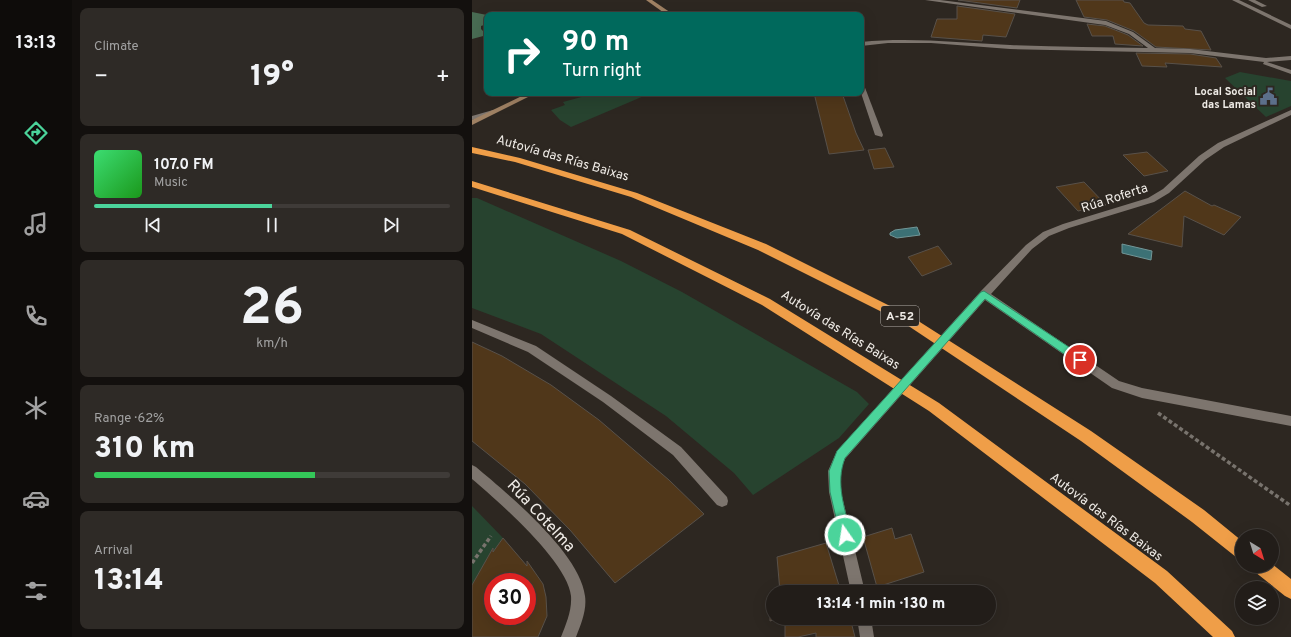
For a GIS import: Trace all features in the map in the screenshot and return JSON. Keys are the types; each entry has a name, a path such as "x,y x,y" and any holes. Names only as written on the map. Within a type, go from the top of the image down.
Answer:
{"highway":[{"name":"Autovía das Rías Baixas","path":"472,150 517,160 634,195 762,247 908,320 1086,436 1198,516 1235,545"},
{"name":"Autovía das Rías Baixas","path":"472,184 626,232 766,302 934,407 1161,577 1226,637"},
{"path":"1269,573 1291,590"}],"street":[{"path":"649,0 669,12"},
{"path":"928,0 1106,23 1122,27 1140,37 1152,49"},
{"path":"1235,0 1291,27"},
{"path":"1251,0 1264,6"},
{"path":"864,44 888,41 931,41 1010,47 1190,51 1242,59 1270,65 1291,72"},
{"path":"1242,59 1266,60 1291,58"},
{"path":"864,94 879,136"},
{"path":"472,123 527,96"},
{"path":"472,118 494,112"},
{"name":"Rúa Roferta","path":"856,585 835,492 834,471 841,455 984,294 1029,248 1046,234 1151,200 1166,191 1202,158 1221,145 1291,112"},
{"path":"984,294 1116,385 1142,393 1194,404 1291,421"},
{"path":"472,324 532,350 607,399 677,452 722,500"},
{"name":"Rúa Cotelma","path":"472,471 501,494 566,565 577,590 576,622 568,637"},
{"path":"865,625 867,637"}],"path":[{"path":"1155,412 1291,506"},
{"path":"472,563 491,536"}],"green space":[{"path":"472,12 484,14 484,25 481,26 481,29 484,32 484,36 472,39"},
{"path":"1240,72 1291,81 1291,106 1266,117 1225,78"},
{"path":"585,96 644,96 571,127 560,120 551,110 565,105 563,102"},
{"path":"472,198 477,198 621,261 682,292 857,392 869,404 839,438 753,495 734,473 666,416 541,334 472,308"},
{"path":"472,506 503,538 472,585"}],"water":[{"path":"917,227 920,235 897,238 890,235 890,233 895,230"},
{"path":"1122,244 1152,251 1151,260 1122,253"}],"building":[{"path":"958,0 1020,0 1017,8"},
{"path":"1076,0 1123,0 1124,2 1130,3 1144,23 1148,25 1183,26 1185,29 1201,31 1211,50 1156,47 1134,31 1107,20 1084,17"},
{"path":"957,6 1015,14 1006,37 983,35 982,41 931,37 937,19 957,19"},
{"path":"1087,24 1105,26 1128,35 1143,46 1115,44 1113,36 1092,36"},
{"path":"1136,53 1190,54 1216,58 1222,67 1165,63 1167,67 1142,66"},
{"path":"815,96 843,96 856,133 864,150 829,154"},
{"path":"885,148 894,167 874,169 868,150"},
{"path":"1147,152 1168,171 1144,176 1123,155"},
{"path":"1084,182 1106,205 1078,211 1056,187"},
{"path":"1185,191 1212,206 1214,205 1241,217 1224,235 1184,216 1182,247 1128,234"},
{"path":"938,246 952,264 922,276 908,257"},
{"path":"472,342 502,356 551,385 599,420 669,480 704,514 615,583 570,530 525,484 472,441"},
{"path":"892,528 895,539 911,534 924,572 883,585 876,585 863,537"},
{"path":"503,538 527,566 527,561 535,573 484,573 484,625 536,625 536,574 543,584 546,597 547,616 538,637 472,637 472,585 493,548 493,552"},
{"path":"826,543 839,585 779,585 777,557"},
{"path":"785,625 852,625 855,637 816,637 816,633 798,637 785,637"}],"place":[{"name":"Local Social das Lamas","path":"1269,97"}],"route":[{"path":"845,535 835,492 834,471 841,455 984,294 1080,360"}]}
